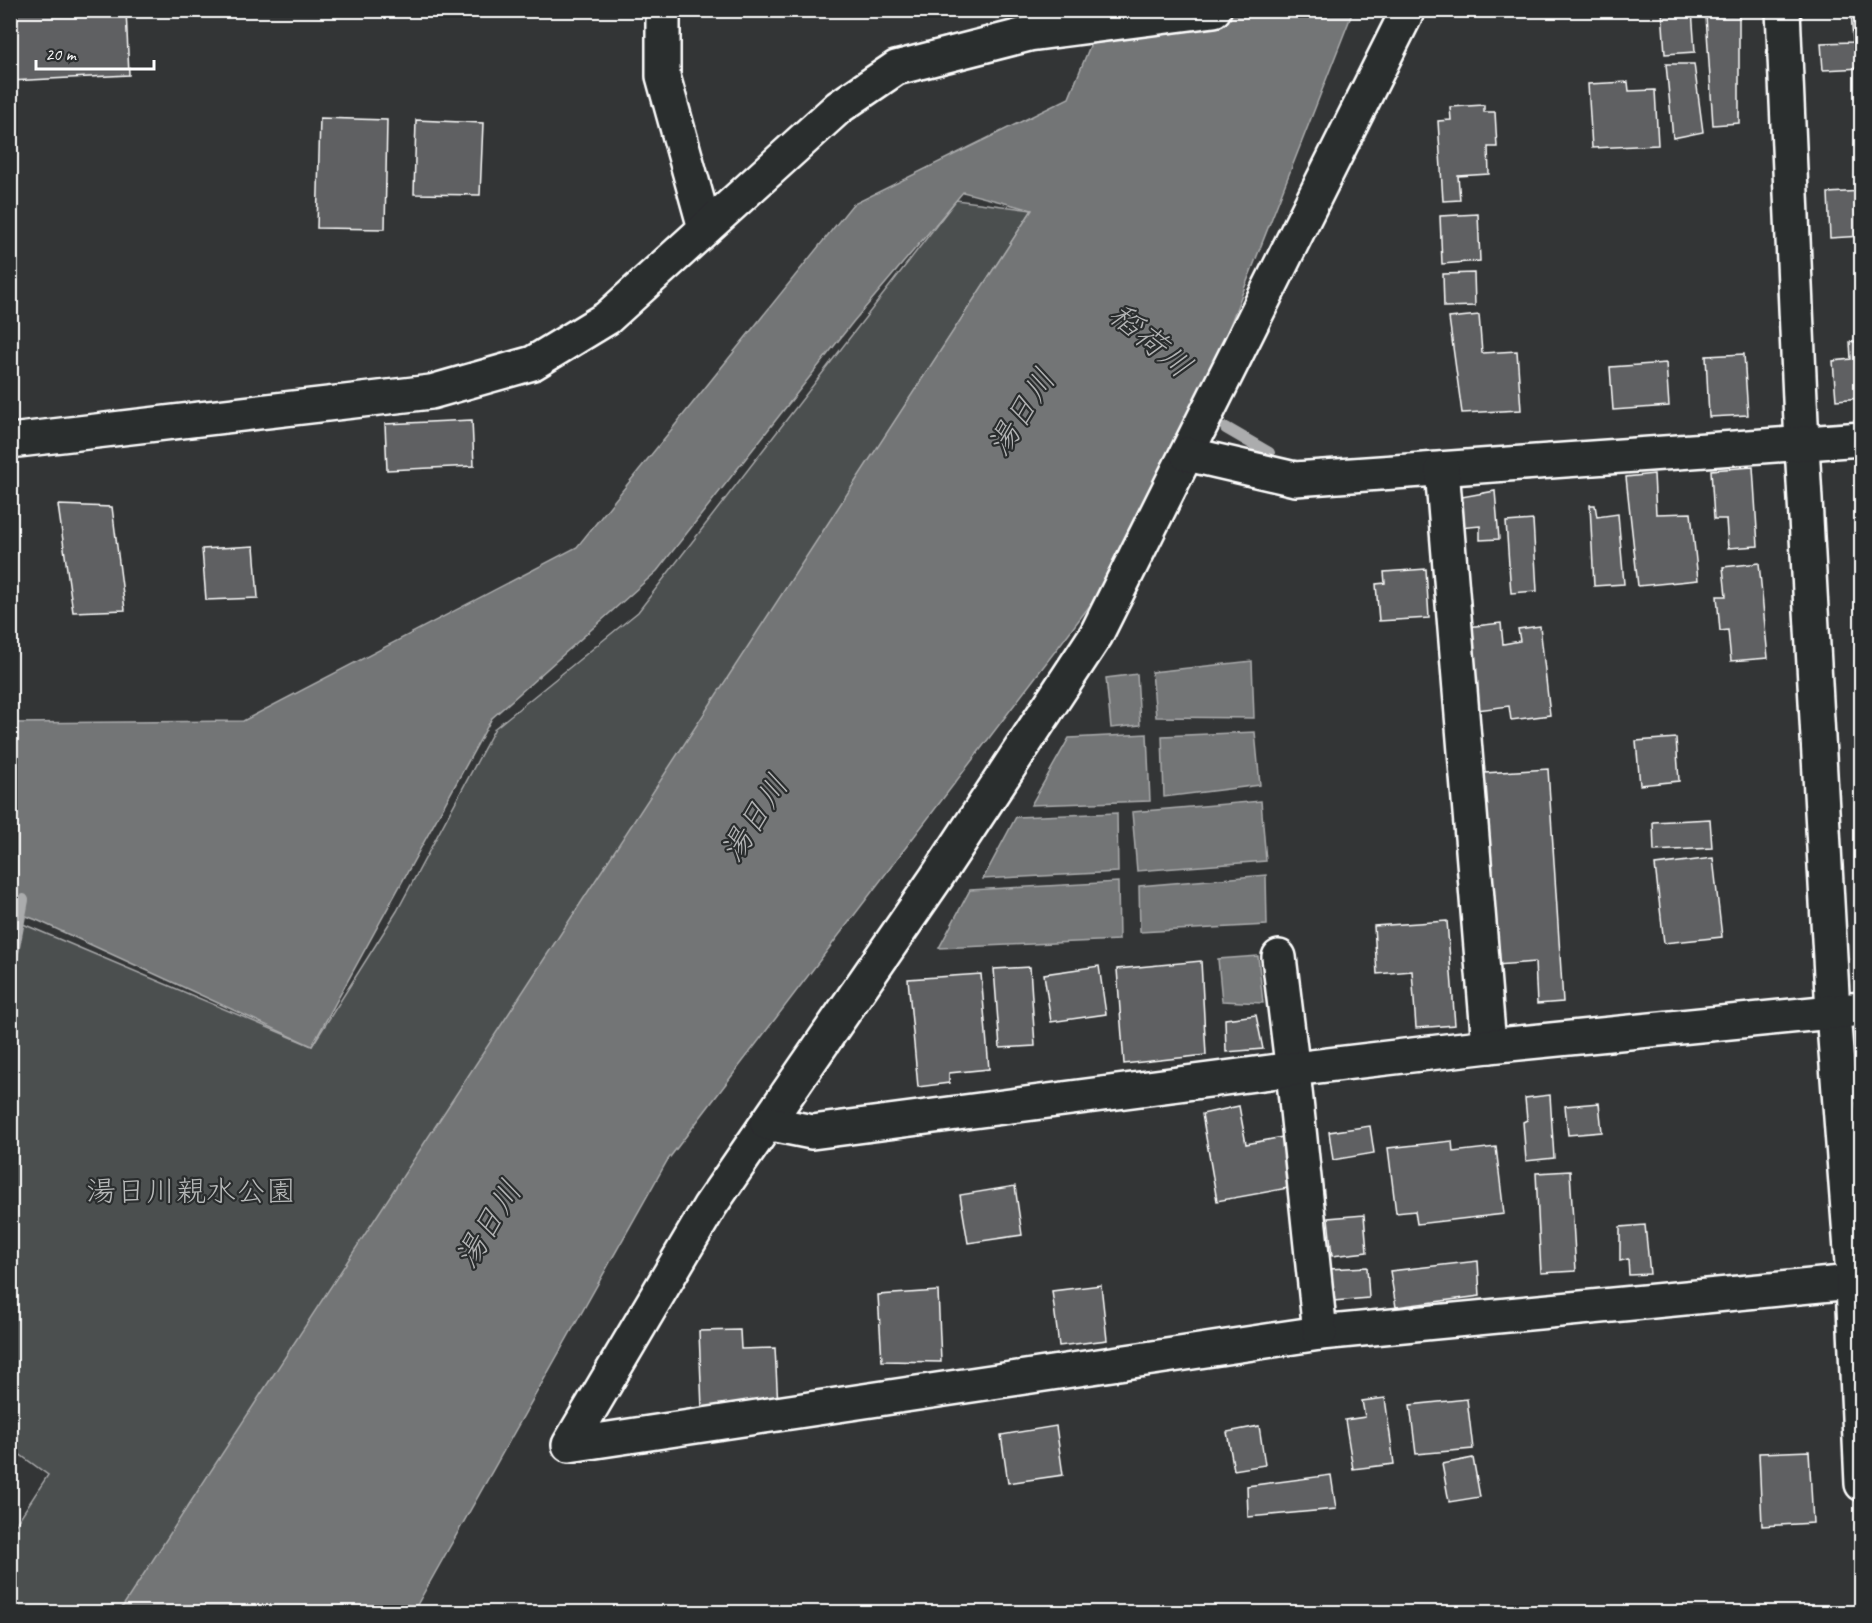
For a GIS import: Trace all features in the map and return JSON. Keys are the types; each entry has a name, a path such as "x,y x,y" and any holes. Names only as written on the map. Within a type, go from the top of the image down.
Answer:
{"street":[{"path":"663,10 663,76 705,228"},
{"path":"10,441 430,392 533,363 607,318 839,107 896,68 1029,34 1214,10"},
{"path":"1408,10 1096,635 936,878 710,1206 569,1445 1320,1333 1855,1269"},
{"path":"1783,10 1802,445 1847,1011 1862,1484"},
{"path":"1187,454 1295,479 1862,439"},
{"path":"1442,469 1490,1046"},
{"path":"1279,957 1320,1333"},
{"path":"767,1123 812,1132 1293,1069 1490,1046 1847,1011"}],"green space":[{"name":"湯日川親水公園","path":"956,200 1032,210 122,1612 11,1612 10,1526 14,1527 48,1475 11,1448 11,919 312,1046 397,911 495,728 638,612"}],"water":[{"name":"湯日川","path":"1104,11 1353,11 1152,524 667,1161 413,1612 119,1612 1032,210 963,192 853,322 657,571 492,718 312,1046 11,910 10,723 243,721 577,547 852,205 1069,98"},
{"path":"1252,661 1254,718 1156,717 1152,672"},
{"path":"1137,674 1140,725 1111,728 1106,678"},
{"path":"1255,732 1260,785 1164,797 1162,736"},
{"path":"1147,734 1150,801 1031,805 1069,738"},
{"path":"1261,801 1266,861 1137,871 1132,812"},
{"path":"1117,813 1118,872 983,879 1016,817"},
{"path":"1266,875 1267,925 1140,932 1139,886"},
{"path":"1118,882 1119,940 939,948 970,890"},
{"path":"1258,956 1263,1003 1222,1001 1218,959"}],"building":[{"path":"10,10 126,10 129,75 10,81"},
{"path":"1662,10 1692,10 1695,52 1665,54"},
{"path":"1851,10 1862,10 1862,68 1823,70 1821,43 1853,42"},
{"path":"1739,14 1739,123 1713,125 1706,16"},
{"path":"1666,64 1694,64 1703,132 1673,138"},
{"path":"1628,82 1629,91 1655,90 1658,145 1592,148 1588,84"},
{"path":"1484,105 1484,112 1495,112 1497,147 1488,147 1489,174 1458,176 1460,200 1443,201 1438,121 1451,120 1450,107"},
{"path":"320,118 387,120 385,229 317,228"},
{"path":"416,120 483,123 480,195 414,194"},
{"path":"1862,191 1862,236 1830,238 1828,193"},
{"path":"1478,214 1480,261 1442,264 1440,216"},
{"path":"1474,273 1475,306 1444,307 1443,274"},
{"path":"1479,315 1482,353 1517,351 1521,410 1462,413 1449,318"},
{"path":"1862,341 1862,398 1836,400 1833,361 1851,359 1850,342"},
{"path":"1744,354 1748,415 1709,417 1706,356"},
{"path":"1666,363 1669,406 1613,410 1610,367"},
{"path":"472,420 474,466 387,470 385,424"},
{"path":"1753,467 1758,546 1728,548 1726,519 1714,519 1711,470"},
{"path":"1654,474 1656,514 1691,513 1698,580 1638,586 1626,477"},
{"path":"1495,491 1499,539 1480,540 1480,526 1459,528 1456,498"},
{"path":"58,505 112,507 125,610 73,612"},
{"path":"1590,505 1595,505 1597,517 1618,514 1624,584 1594,586"},
{"path":"1533,520 1537,591 1511,593 1506,522"},
{"path":"254,546 258,598 206,600 202,549"},
{"path":"1759,563 1768,658 1731,661 1728,630 1720,631 1717,596 1726,596 1723,567"},
{"path":"1426,569 1429,618 1379,621 1376,584 1385,583 1384,572"},
{"path":"1501,623 1503,644 1520,641 1518,629 1540,626 1550,715 1511,720 1509,706 1477,710 1467,627"},
{"path":"1676,738 1679,781 1640,785 1636,741"},
{"path":"1548,769 1563,1002 1537,1004 1535,962 1496,965 1484,773"},
{"path":"1710,819 1712,848 1654,851 1653,822"},
{"path":"1713,858 1722,937 1664,943 1655,865"},
{"path":"1447,921 1455,1025 1416,1028 1412,971 1377,974 1374,926"},
{"path":"1201,961 1206,1055 1124,1064 1117,969"},
{"path":"1099,966 1106,1014 1051,1022 1044,974"},
{"path":"1030,967 1035,1046 1000,1048 994,969"},
{"path":"981,974 989,1069 949,1073 949,1083 918,1087 908,979"},
{"path":"1256,1015 1263,1049 1226,1052 1225,1019"},
{"path":"1550,1095 1554,1158 1526,1161 1523,1122 1527,1120 1525,1098"},
{"path":"1599,1103 1602,1132 1568,1135 1565,1106"},
{"path":"1239,1106 1246,1144 1283,1137 1288,1188 1217,1201 1202,1114"},
{"path":"1370,1126 1374,1153 1333,1160 1329,1132"},
{"path":"1452,1141 1453,1152 1496,1147 1504,1214 1417,1224 1415,1211 1396,1213 1388,1148"},
{"path":"1570,1171 1576,1271 1541,1273 1536,1173"},
{"path":"1015,1186 1022,1235 968,1243 960,1195"},
{"path":"1364,1215 1367,1252 1332,1256 1328,1218"},
{"path":"1645,1225 1650,1274 1629,1275 1628,1259 1620,1261 1620,1227"},
{"path":"1478,1261 1480,1296 1396,1307 1390,1271"},
{"path":"1367,1267 1369,1298 1333,1301 1329,1269"},
{"path":"1101,1285 1107,1340 1059,1346 1052,1291"},
{"path":"938,1291 941,1362 882,1361 878,1295"},
{"path":"740,1330 741,1349 775,1348 778,1406 702,1409 699,1331"},
{"path":"1385,1398 1394,1464 1353,1469 1345,1420 1365,1417 1362,1401"},
{"path":"1467,1399 1473,1449 1416,1454 1410,1405"},
{"path":"1056,1426 1063,1475 1008,1483 1001,1435"},
{"path":"1259,1426 1265,1465 1234,1470 1227,1432"},
{"path":"1809,1451 1813,1523 1762,1526 1759,1453"},
{"path":"1473,1458 1480,1497 1449,1502 1442,1464"},
{"path":"1331,1475 1336,1509 1248,1517 1247,1486"}],"waterway":[{"name":"稻荷川","path":"1226,428 1269,453"},
{"path":"10,968 23,900"}]}
